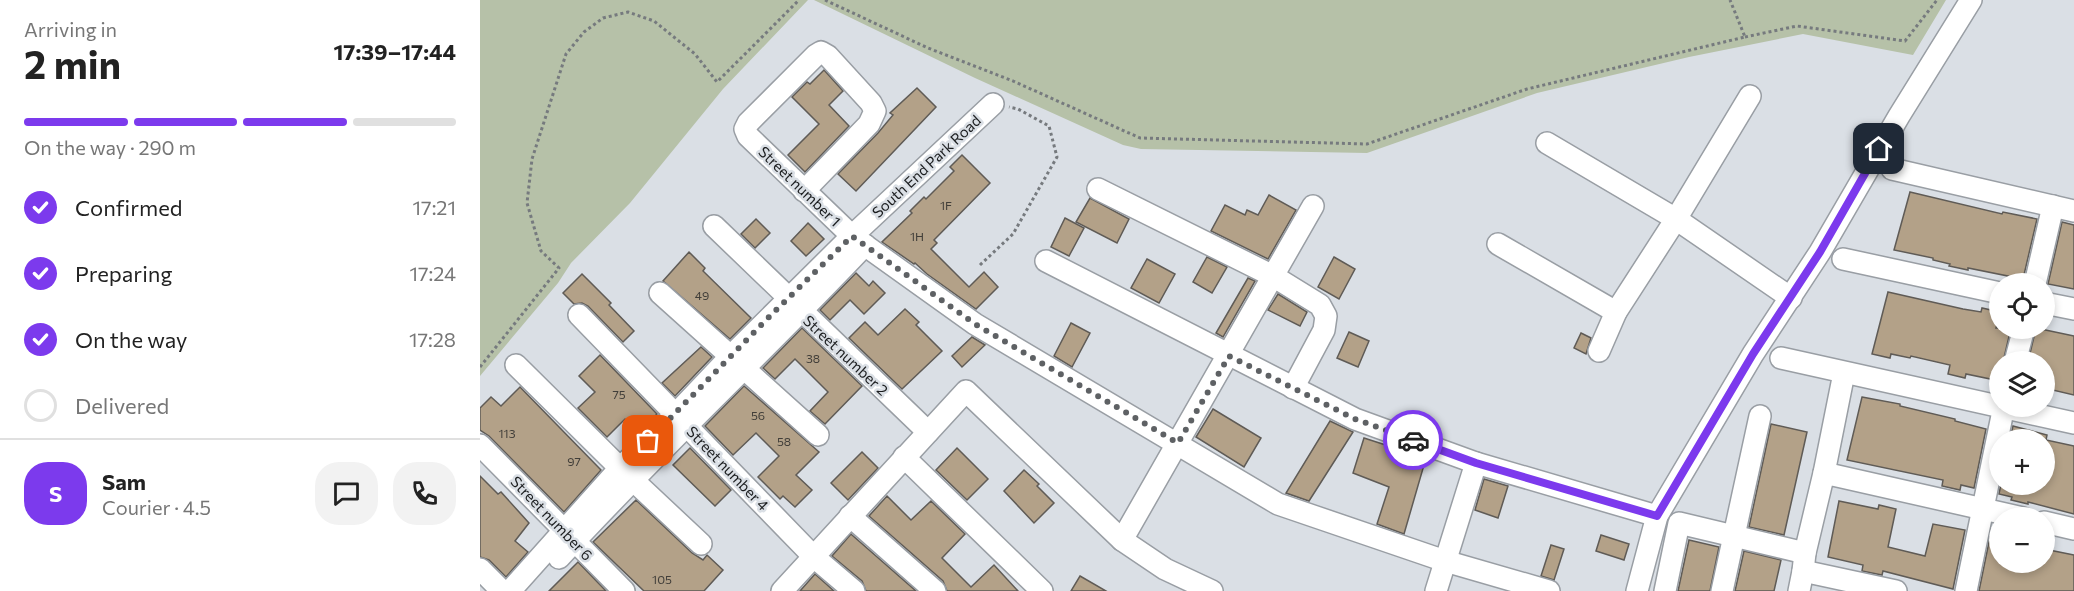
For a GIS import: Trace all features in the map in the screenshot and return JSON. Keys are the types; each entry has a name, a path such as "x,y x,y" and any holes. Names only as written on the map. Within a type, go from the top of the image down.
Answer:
{"street":[{"path":"1637,591 1657,516 1753,354 1820,252 1899,116 1971,0"},
{"name":"Street number 1","path":"804,191 869,124 874,111 871,104 828,56 821,52 748,123 745,129 748,136 804,191 859,241 975,324 1278,504 1445,561 1549,591"},
{"path":"1599,351 1616,312 1676,219 1750,96"},
{"name":"South End Park Road","path":"510,591 570,536 627,474 993,104"},
{"path":"1547,142 1676,219 1791,298"},
{"path":"1892,169 2074,211"},
{"path":"1098,189 1273,276 1320,305 1326,316 1324,330 1293,388"},
{"path":"1122,540 1314,206"},
{"path":"2038,273 2053,206"},
{"name":"Street number 2","path":"714,226 928,432"},
{"path":"1498,244 1616,312"},
{"path":"1843,259 1989,291"},
{"path":"1046,261 1355,419 1476,463 1657,516"},
{"path":"660,293 818,435"},
{"path":"2055,305 2074,309"},
{"name":"Street number 4","path":"579,315 814,557 854,591"},
{"path":"1781,358 1989,404"},
{"path":"516,365 701,544"},
{"path":"1802,572 1844,372"},
{"path":"782,591 966,391 1122,540 1165,569 1212,591"},
{"path":"1722,591 1760,416"},
{"path":"1966,591 2002,417"},
{"path":"2048,417 2074,423"},
{"name":"Street number 6","path":"480,446 624,591"},
{"path":"904,457 1042,591"},
{"path":"1436,591 1476,463"},
{"path":"1824,473 1989,510"},
{"path":"850,516 935,591"},
{"path":"1665,591 1679,523 1734,537 1802,572 1896,591"},
{"path":"2055,525 2074,529"},
{"name":"South End Park Road","path":"529,591 570,536"},
{"path":"480,569 502,591"}],"path":[{"path":"480,367 559,267 541,251 527,203 532,159 567,54 584,32 603,18 628,12 654,21 695,54 717,82 799,0"},
{"path":"825,0 928,48 1013,81 1140,138 1367,144 1527,89 1797,26 1905,41 1937,0"},
{"path":"1730,0 1745,37"},
{"path":"980,265 1013,234 1057,157 1049,126 1018,109 993,104"}],"green space":[{"path":"480,0 808,0 723,89 630,203 571,263 558,283 480,376"},
{"path":"814,0 1946,0 1913,55 1803,34 1689,57 1537,93 1367,153 1141,149 1123,145 975,78"}],"building":[{"path":"824,70 843,91 829,105 849,126 805,172 788,155 819,124 792,97"},
{"path":"917,88 936,107 856,191 838,174 878,133 893,115 890,113"},
{"path":"962,155 990,183 934,240 937,243 931,249 969,287 984,272 998,287 976,309 915,263 882,242 912,213 910,211 924,197 926,199 954,171 950,167"},
{"path":"1910,192 2002,214 2003,212 2037,219 2024,273 1993,273 1968,268 1968,270 1949,266 1950,264 1933,260 1933,258 1894,250"},
{"path":"1269,195 1296,210 1268,259 1211,231 1225,205 1245,215 1247,210 1258,215"},
{"path":"1090,198 1129,219 1117,243 1076,222"},
{"path":"1065,218 1084,228 1069,256 1051,247"},
{"path":"756,219 770,233 755,248 741,234"},
{"path":"2062,222 2074,225 2074,289 2055,285 2055,273 2050,273"},
{"path":"808,223 824,239 806,256 791,241"},
{"path":"689,252 705,268 703,271 751,318 730,339 663,281"},
{"path":"1207,257 1227,267 1212,293 1193,282"},
{"path":"1334,257 1355,269 1339,299 1318,287"},
{"path":"1147,259 1175,274 1159,303 1131,288"},
{"path":"856,273 869,286 873,281 885,293 864,314 850,300 830,320 820,310"},
{"path":"582,274 611,303 609,305 634,331 623,342 588,306 582,303 574,304 563,293"},
{"path":"1248,278 1255,281 1223,337 1216,333"},
{"path":"1888,292 1963,309 1981,312 1982,308 1989,310 1989,339 2008,339 2006,351 1989,351 1989,379 1966,374 1965,378 1948,374 1950,365 1911,356 1910,358 1891,354 1890,358 1872,354"},
{"path":"1278,294 1307,312 1300,326 1268,310"},
{"path":"905,309 919,322 916,325 942,351 902,389 849,338 865,322 878,335"},
{"path":"1071,323 1090,333 1072,367 1054,356"},
{"path":"802,328 862,386 825,424 810,411 828,392 795,359 775,379 763,368"},
{"path":"1349,332 1369,341 1358,367 1337,358"},
{"path":"2055,332 2074,336 2074,395 2055,391 2055,351 2031,351 2033,339 2055,339"},
{"path":"1581,333 1591,338 1586,354 1574,348"},
{"path":"972,337 985,345 962,367 952,356"},
{"path":"701,347 712,357 675,396 662,383"},
{"path":"600,355 657,414 638,433 625,419 607,437 578,408 595,392 579,376"},
{"path":"744,386 819,452 796,475 812,490 795,507 783,496 780,499 758,477 779,456 756,433 733,455 705,426"},
{"path":"520,387 601,470 564,512 489,436 480,430 480,408 491,397 501,406"},
{"path":"1862,397 1900,404 1900,406 1986,429 1974,488 1961,485 1960,490 1942,486 1943,480 1847,460"},
{"path":"1213,409 1261,438 1244,467 1196,437"},
{"path":"1330,421 1353,432 1309,501 1286,493"},
{"path":"1771,424 1807,432 1784,535 1749,527"},
{"path":"1364,438 1426,458 1404,534 1377,524 1389,487 1353,473"},
{"path":"2055,442 2074,446 2074,514 2055,509 2055,507 2011,500 2012,497 2003,495 2055,495"},
{"path":"690,448 731,490 715,506 673,465"},
{"path":"957,448 988,479 967,500 936,470"},
{"path":"862,452 878,468 848,500 831,483"},
{"path":"1024,470 1054,503 1034,523 1004,491"},
{"path":"480,476 498,494 501,492 529,523 515,541 528,552 506,577 489,560 480,557"},
{"path":"1484,479 1508,486 1498,518 1475,510"},
{"path":"887,496 911,520 931,501 965,534 942,558 971,587 994,565 1018,591 947,591 943,581 869,516"},
{"path":"636,500 692,553 703,560 707,555 723,570 704,591 644,591 593,542"},
{"path":"1839,501 1878,509 1879,505 1896,509 1888,547 1925,556 1933,524 1965,530 1953,589 1883,571 1882,575 1862,571 1863,565 1828,557"},
{"path":"851,534 916,591 866,591 862,581 832,556"},
{"path":"1601,535 1629,544 1624,560 1596,551"},
{"path":"1689,540 1719,547 1710,591 1678,591"},
{"path":"1989,542 1989,573 2055,573 2055,551 2074,555 2074,591 1979,591"},
{"path":"1551,545 1564,549 1554,580 1541,576"},
{"path":"1744,551 1781,560 1774,591 1735,591"},
{"path":"578,562 606,591 549,591"},
{"path":"815,574 834,591 800,591"},
{"path":"1080,576 1106,591 1071,591"}],"way so far":[{"path":"648,441 852,236 975,324 1178,443 1229,356 1355,419 1413,440"}],"route":[{"path":"1413,440 1476,463 1657,516 1753,354 1820,252 1879,149"}]}
